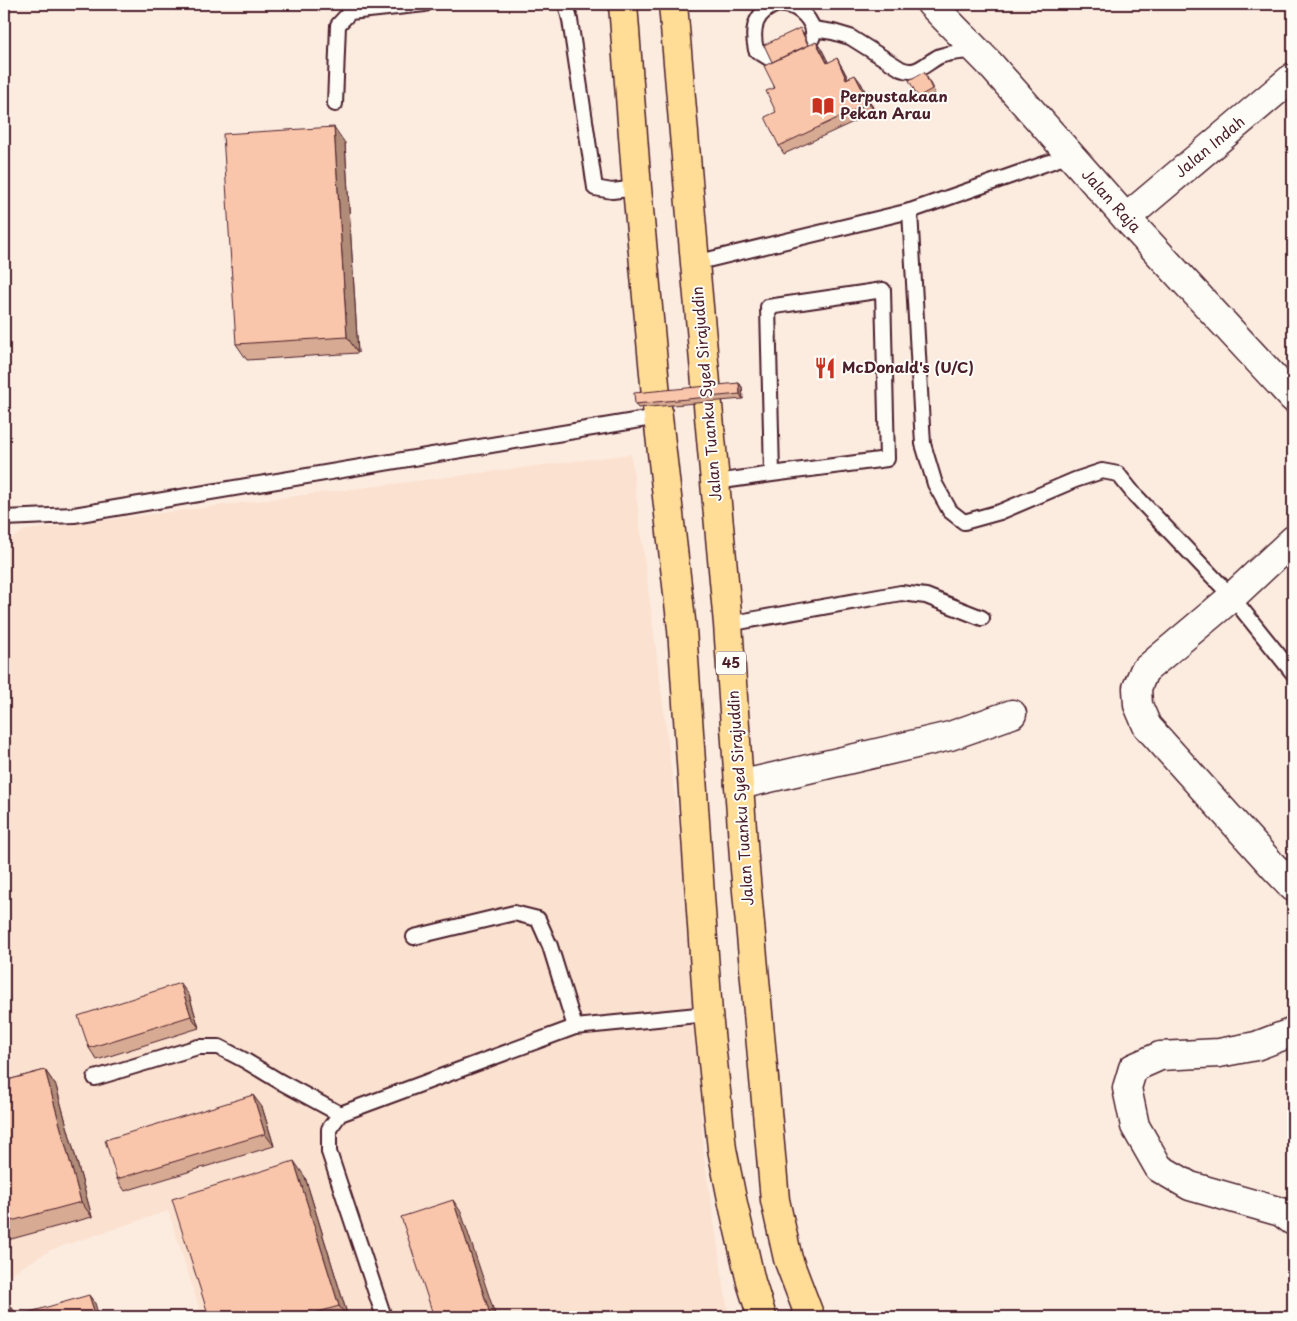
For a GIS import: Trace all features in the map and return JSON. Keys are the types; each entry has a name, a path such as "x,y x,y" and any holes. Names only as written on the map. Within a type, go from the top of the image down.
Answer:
{"highway":[{"path":"623,4 637,188 658,417 682,628 708,1014 724,1158 749,1272 762,1317"},
{"name":"Jalan Tuanku Syed Sirajuddin","path":"673,4 716,482 744,858 775,1200 788,1259 810,1317"}],"street":[{"name":"Jalan Raja","path":"931,4 976,50 1126,218 1293,398"},
{"name":"Jalan Indah","path":"1126,218 1293,77"},
{"path":"1293,540 1232,597 1144,671 1137,688 1138,705 1147,726 1293,887"},
{"path":"739,785 950,736 1012,714"},
{"path":"1293,1032 1256,1046 1219,1053 1160,1056 1133,1068 1127,1088 1135,1126 1159,1168 1190,1186 1281,1212 1293,1221"}],"lane":[{"path":"335,104 338,25 350,12 425,4"},
{"path":"566,4 595,188 612,191 637,188"},
{"path":"778,4 796,8 809,19 813,29 812,37 808,43 772,60 756,50 754,39 756,21 769,7 778,4"},
{"path":"813,29 850,37 907,72 915,72 941,56 976,50"},
{"path":"695,263 910,211 1070,155"},
{"path":"910,211 924,444 935,484 950,512 964,522 1000,512 1102,470 1118,474 1134,494 1232,597 1293,673"},
{"path":"716,482 887,459 883,290 768,307 772,474"},
{"path":"4,518 74,515 658,417"},
{"path":"728,624 901,593 926,596 982,618"},
{"path":"414,937 514,913 538,919 550,946 575,1027"},
{"path":"384,1317 329,1152 329,1129 340,1114 575,1027 708,1014"},
{"path":"95,1078 198,1047 220,1047 340,1114"}],"shaded area":[{"path":"631,454 688,899 704,1157 729,1317 202,1317 168,1211 51,1250 4,1278 4,543 25,530"}],"building":[{"path":"800,28 808,45 772,62 764,45"},
{"name":"Perpustakaan Pekan Arau","path":"816,42 827,63 837,58 846,79 855,75 869,103 779,146 765,117 776,112 766,91 775,88 764,66"},
{"path":"924,72 932,89 918,97 909,80"},
{"path":"334,127 347,337 236,344 223,134"},
{"path":"739,383 740,394 635,404 634,393"},
{"path":"180,983 191,1016 89,1048 78,1016"},
{"path":"45,1070 81,1202 4,1223 4,1081"},
{"path":"253,1095 265,1134 117,1179 105,1140"},
{"path":"294,1161 339,1306 301,1317 209,1317 172,1199"},
{"path":"453,1200 491,1317 434,1317 401,1217"},
{"path":"89,1295 96,1317 24,1317 23,1314"},
{"path":"10,1305 14,1317 4,1317 4,1307"}],"place":[{"name":"Perpustakaan Pekan Arau","path":"823,106"},
{"name":"McDonald's (U/C)","path":"825,368"}]}
